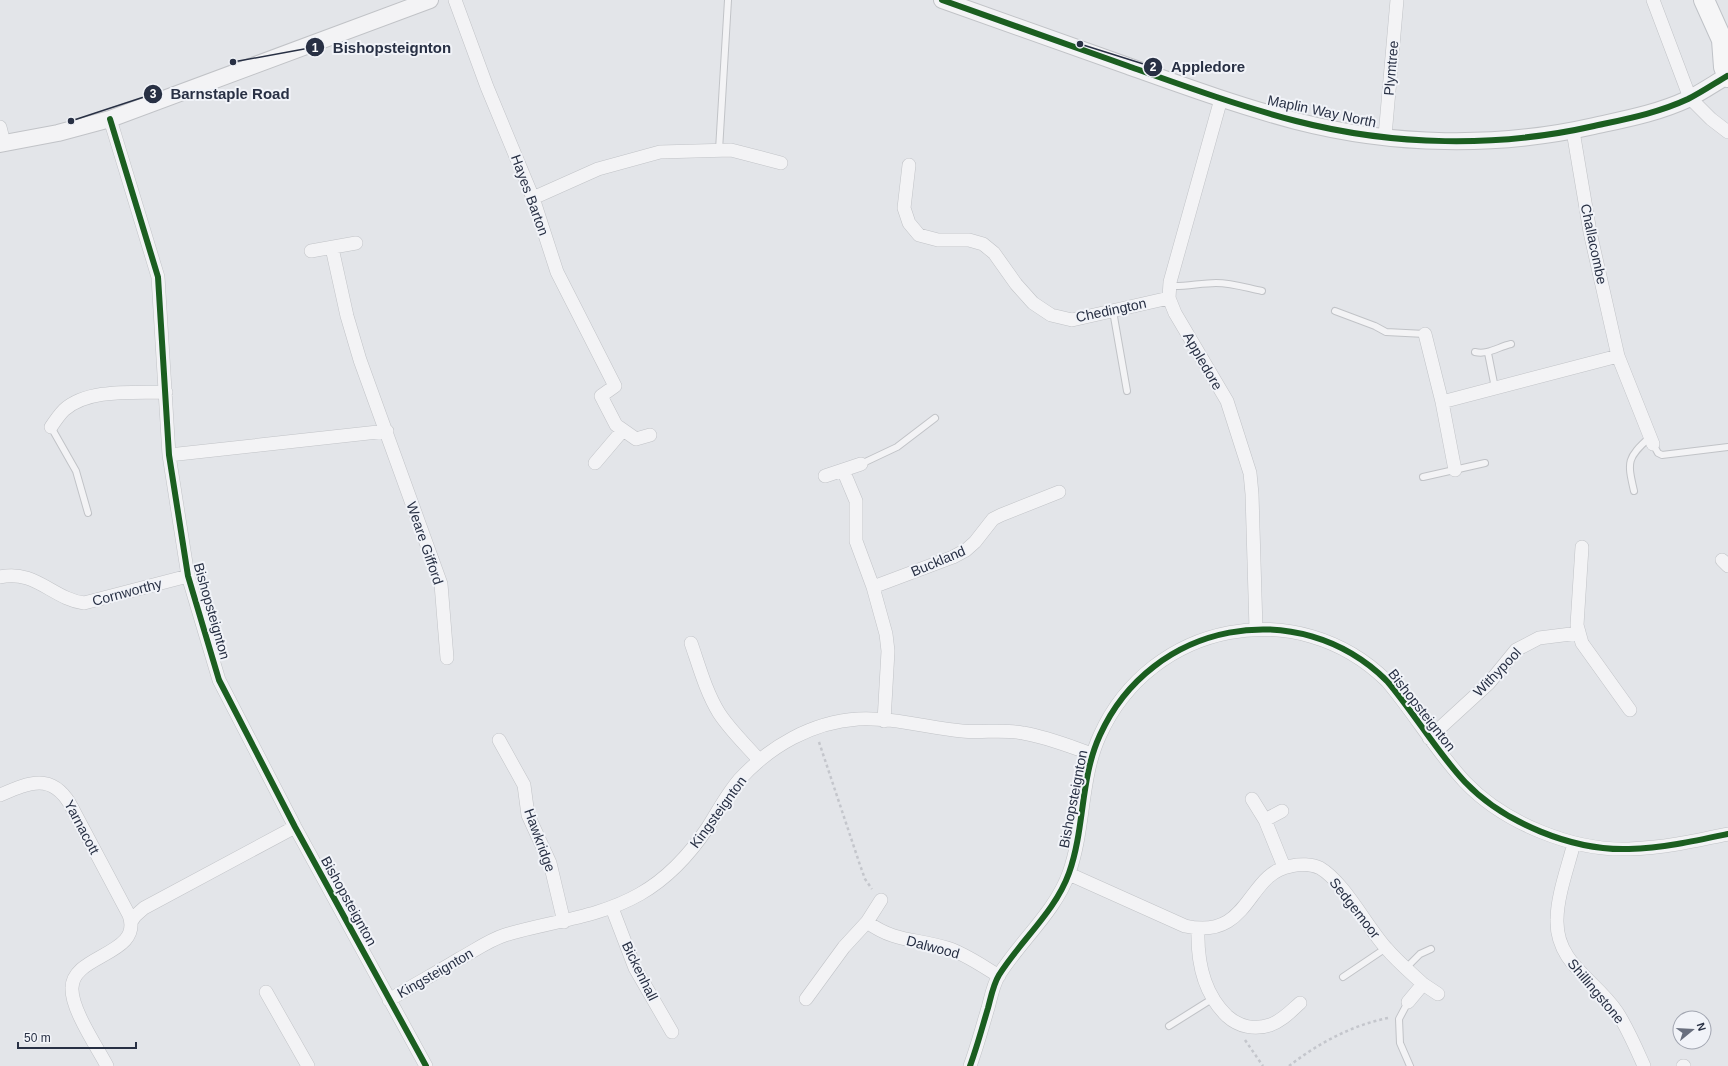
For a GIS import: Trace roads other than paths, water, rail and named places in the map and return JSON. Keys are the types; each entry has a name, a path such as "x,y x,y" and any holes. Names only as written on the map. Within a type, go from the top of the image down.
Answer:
{"main road":[{"path":"1704,0 1722,40 1727,65"},
{"path":"1708,0 1728,21"}],"street":[{"path":"0,127 2,143 58,133 110,119 430,0"},
{"name":"Hayes Barton","path":"455,0 487,87 533,198 557,272 616,386 601,396 616,425 623,430"},
{"name":"Maplin Way North","path":"942,0 1222,99 1297,121 1346,131 1442,141 1491,140 1541,136 1573,131 1641,116 1690,98 1727,65"},
{"name":"Plymtree","path":"1385,136 1397,0"},
{"path":"1653,0 1690,98 1711,119 1728,132"},
{"path":"1169,292 1176,255 1222,99"},
{"name":"Bishopsteignton","path":"110,119 158,277 169,456 188,576 219,680 295,828 426,1066"},
{"name":"Challacombe","path":"1573,131 1590,232 1618,356 1651,440"},
{"path":"533,198 598,169 660,152 731,150 781,163"},
{"name":"Chedington","path":"909,165 904,208 909,223 919,235 938,240 969,240 983,244 994,253 1016,284 1032,303 1050,315 1072,320 1113,311 1169,292"},
{"path":"311,251 356,243"},
{"name":"Weare Gifford","path":"332,248 347,316 360,360 387,431 441,584 447,658"},
{"name":"Appledore","path":"1169,292 1175,313 1227,401 1250,473 1256,629"},
{"path":"1426,334 1442,402 1455,470"},
{"path":"1442,402 1618,356"},
{"path":"51,427 65,410 79,401 91,397 109,393 166,392"},
{"path":"595,463 623,430 636,439 650,435"},
{"path":"169,456 387,431"},
{"path":"825,476 861,464"},
{"path":"843,470 856,501 856,541 873,587 886,634 888,651 884,721"},
{"name":"Buckland","path":"873,587 953,557 966,550 975,542 993,519 1059,492"},
{"path":"1582,547 1577,625 1579,633 1582,643 1630,710"},
{"name":"Cornworthy","path":"0,577 19,576 33,579 61,596 74,602 84,603 188,576"},
{"name":"Bishopsteignton","path":"970,1066 999,976 1053,903 1069,874 1080,829 1092,754 1106,722 1121,699 1152,667 1188,645 1208,637 1256,629 1296,633 1319,639 1357,658 1376,671 1387,681 1446,761 1466,783 1489,803 1520,822 1546,834 1574,843 1602,848 1634,849 1662,848 1728,834"},
{"name":"Withypool","path":"1429,738 1489,683 1516,650 1539,638 1579,633"},
{"path":"691,643 711,698 718,712 760,760"},
{"name":"Kingsteignton","path":"389,1000 480,947 503,936 564,922 612,908 641,894 681,864 708,828 725,798 739,781 760,760 776,748 824,725 859,719 963,731 1022,732 1043,737 1092,754"},
{"name":"Hawkridge","path":"499,740 524,785 528,815 550,863 564,922"},
{"name":"Yarnacott","path":"0,795 32,783 40,782 57,788 70,804 132,922"},
{"path":"1252,799 1265,820 1284,867"},
{"path":"1265,820 1282,811"},
{"path":"107,1066 76,1008 72,988 73,980 79,971 86,965 120,945 126,939 135,916 144,908 295,828"},
{"name":"Shillingstone","path":"1574,843 1556,920 1559,936 1564,951 1572,964 1616,1010 1628,1030 1644,1066"},
{"name":"Sedgemoor","path":"1069,874 1185,926 1198,929 1209,929 1230,920 1242,910 1274,872 1284,867 1305,864 1319,868 1330,875 1386,948 1423,984 1438,994"},
{"path":"806,999 844,947 867,922 881,900"},
{"name":"Bickenhall","path":"612,908 635,968 672,1032"},
{"name":"Dalwood","path":"867,922 889,936 947,948 961,953 999,976"},
{"path":"1198,929 1198,945 1202,976 1212,1000 1232,1021 1240,1025 1250,1027 1270,1025 1278,1021 1300,1003"},
{"path":"1408,1002 1423,984"},
{"path":"266,992 308,1066"}],"lane":[{"path":"719,150 728,0"},
{"path":"1169,292 1185,286 1217,283 1237,285 1262,291"},
{"path":"1335,310 1386,332 1426,334"},
{"path":"1113,311 1127,390"},
{"path":"1475,352 1488,353 1501,346 1511,344"},
{"path":"1488,353 1495,388"},
{"path":"861,464 896,447 935,418"},
{"path":"51,427 76,471 88,513"},
{"path":"1634,491 1630,472 1630,462 1634,452 1651,440 1658,453 1662,455 1728,447"},
{"path":"1423,477 1485,463"},
{"path":"1343,977 1386,948"},
{"path":"1406,968 1420,954 1431,949"},
{"path":"1169,1026 1212,1000"},
{"path":"1408,1002 1399,1019 1400,1043 1410,1066"}],"place":[{"name":"Appledore","path":"1080,44"},
{"name":"Bishopsteignton","path":"233,62"},
{"name":"Barnstaple Road","path":"71,121"}]}
